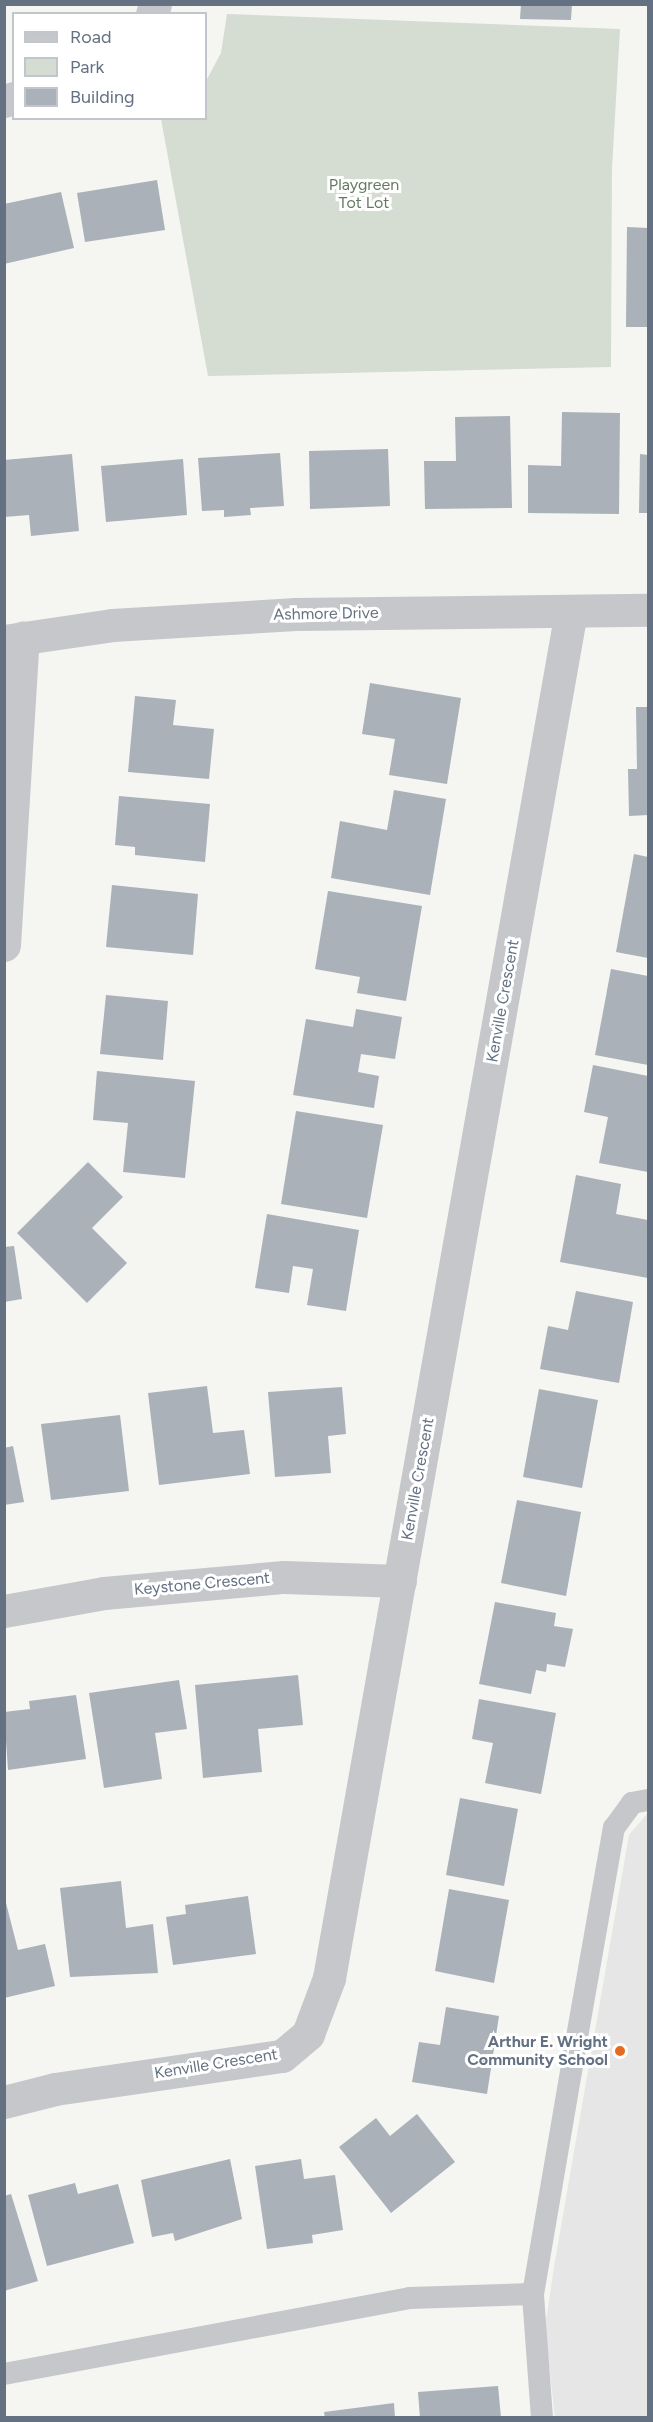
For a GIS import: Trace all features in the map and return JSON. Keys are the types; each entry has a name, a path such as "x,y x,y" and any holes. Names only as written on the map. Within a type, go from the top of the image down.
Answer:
{"street":[{"name":"Ashmore Drive","path":"14,639 112,625 296,614 648,610"},
{"name":"Kenville Crescent","path":"4,2102 55,2089 282,2056 308,2034 329,1978 571,611"},
{"path":"4,945 14,639"},
{"name":"Keystone Crescent","path":"4,1611 104,1593 284,1577 400,1581"}],"lane":[{"path":"542,2418 533,2294 614,1828 632,1803 648,1800"},
{"path":"4,2374 399,2299 533,2294"}],"shaded area":[{"name":"Arthur E. Wright Community School","path":"648,1813 648,2417 555,2418 545,2328 554,2267 629,1835"}],"green space":[{"name":"Playgreen Tot Lot","path":"227,14 620,29 612,168 611,367 208,376 161,120 207,120 207,79 221,53"}],"building":[{"path":"521,4 572,4 571,20 520,19"},
{"path":"157,180 165,230 85,242 77,193"},
{"path":"61,192 74,248 4,264 4,204"},
{"path":"627,227 648,228 648,327 626,327"},
{"path":"562,412 620,413 619,514 528,513 528,465 561,466"},
{"path":"510,416 512,508 425,509 424,461 456,461 455,417"},
{"path":"388,449 390,506 310,509 309,451"},
{"path":"280,453 284,506 250,508 251,515 224,517 224,510 202,511 198,458"},
{"path":"72,454 79,531 31,536 29,515 4,517 4,460"},
{"path":"640,454 648,455 648,513 639,513"},
{"path":"183,459 187,515 106,522 101,466"},
{"path":"370,683 461,698 447,784 389,775 395,739 362,734"},
{"path":"135,696 176,700 173,725 214,729 209,779 128,772"},
{"path":"636,707 648,707 648,815 629,816 628,769 637,769"},
{"path":"394,790 446,799 430,895 331,878 340,821 387,830"},
{"path":"119,796 210,804 205,862 135,855 135,847 115,845"},
{"path":"634,854 648,857 648,958 616,952"},
{"path":"112,885 198,894 193,955 106,947"},
{"path":"328,891 422,906 406,1001 357,993 360,977 315,969"},
{"path":"611,969 648,976 648,1065 595,1055"},
{"path":"106,995 168,1001 163,1060 100,1054"},
{"path":"356,1009 402,1017 395,1059 361,1054 358,1072 379,1076 374,1108 293,1095 306,1019 353,1027"},
{"path":"593,1065 648,1076 648,1172 599,1163 608,1117 584,1112"},
{"path":"97,1071 195,1081 185,1178 123,1172 128,1123 93,1120"},
{"path":"296,1111 383,1125 367,1218 281,1204"},
{"path":"88,1162 123,1197 92,1228 127,1263 87,1303 17,1233"},
{"path":"576,1175 621,1184 616,1214 648,1220 648,1278 560,1262"},
{"path":"267,1214 359,1230 346,1311 307,1305 313,1269 293,1266 289,1293 255,1288"},
{"path":"14,1246 22,1299 4,1302 4,1247"},
{"path":"576,1291 633,1302 619,1383 540,1369 548,1326 568,1330"},
{"path":"207,1386 213,1433 244,1430 250,1474 159,1485 148,1393"},
{"path":"342,1387 346,1434 328,1436 331,1473 275,1477 268,1392"},
{"path":"539,1389 598,1400 582,1488 523,1477"},
{"path":"120,1415 129,1491 51,1500 41,1424"},
{"path":"13,1446 24,1502 4,1505 4,1448"},
{"path":"517,1500 581,1512 566,1596 501,1583"},
{"path":"495,1602 556,1613 554,1626 573,1629 565,1667 547,1664 546,1672 536,1670 531,1694 479,1684"},
{"path":"298,1675 303,1725 258,1729 262,1772 203,1778 195,1685"},
{"path":"179,1680 187,1729 155,1733 162,1779 104,1788 89,1693"},
{"path":"76,1695 86,1759 8,1770 4,1712 30,1709 29,1701"},
{"path":"479,1699 556,1713 541,1794 485,1783 493,1743 472,1739"},
{"path":"460,1798 518,1809 504,1886 446,1875"},
{"path":"121,1881 126,1928 153,1924 158,1973 70,1977 60,1888"},
{"path":"449,1889 509,1900 494,1983 435,1971"},
{"path":"4,1895 18,1950 45,1944 55,1986 4,1998"},
{"path":"248,1896 256,1954 173,1965 166,1917 186,1914 185,1905"},
{"path":"446,2007 499,2016 487,2094 412,2082 419,2042 440,2045"},
{"path":"417,2114 455,2162 391,2213 339,2147 376,2118 390,2136"},
{"path":"230,2159 242,2219 175,2241 173,2233 152,2237 141,2180"},
{"path":"301,2159 304,2179 335,2175 343,2230 312,2235 313,2243 267,2249 255,2166"},
{"path":"75,2183 78,2194 118,2184 134,2243 47,2266 28,2195"},
{"path":"11,2194 38,2281 4,2291 4,2196"},
{"path":"498,2386 501,2418 420,2418 418,2392"},
{"path":"394,2403 395,2418 325,2418 324,2412"}],"place":[{"name":"Arthur E. Wright Community School","path":"620,2051"}]}
